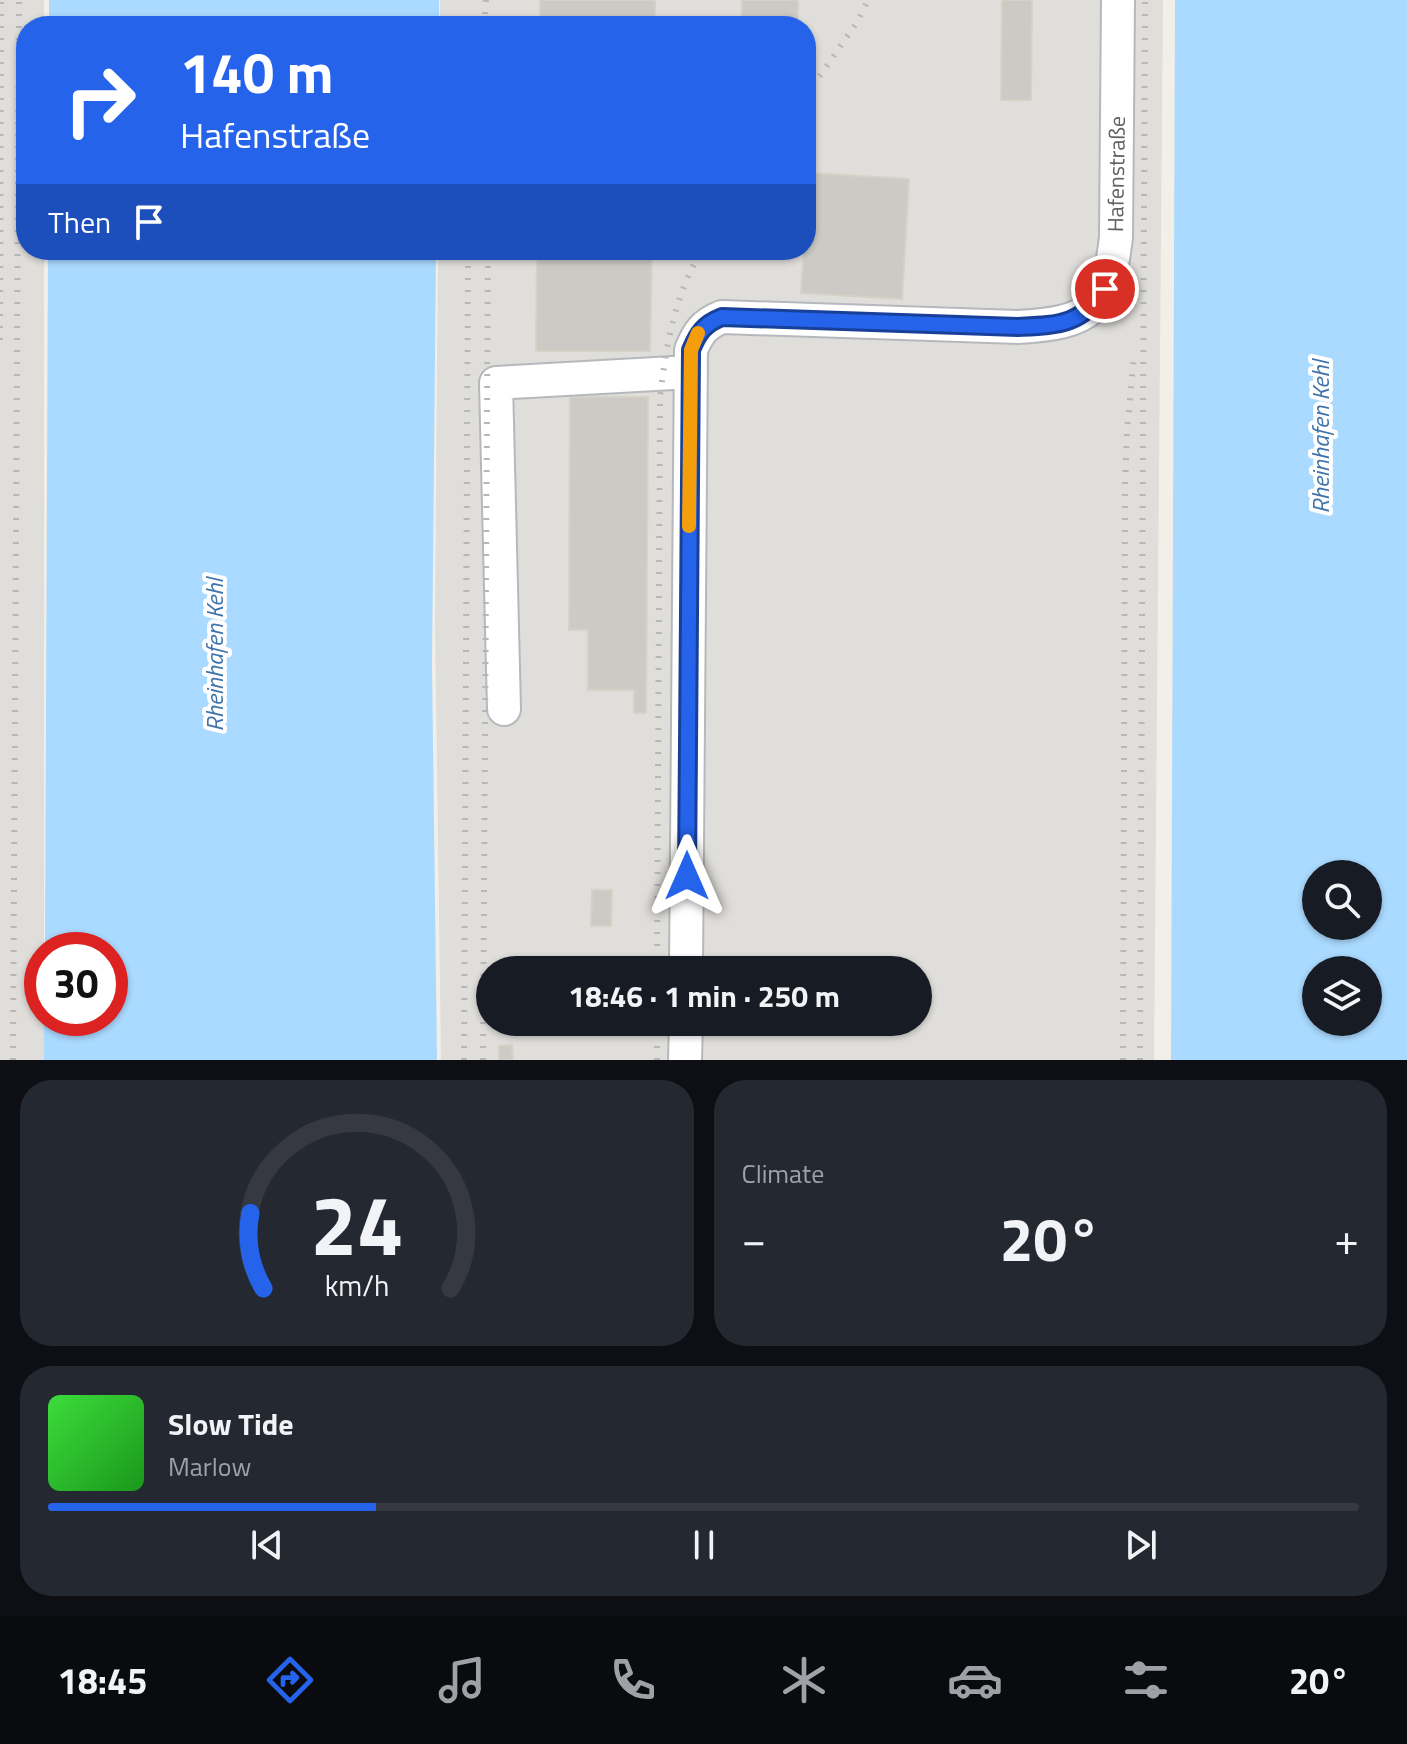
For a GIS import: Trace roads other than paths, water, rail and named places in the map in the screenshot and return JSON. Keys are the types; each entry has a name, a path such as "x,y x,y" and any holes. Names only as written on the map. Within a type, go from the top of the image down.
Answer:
{"street":[{"name":"Hafenstraße","path":"686,956 691,350 698,332 709,322 722,317 1018,327 1057,325 1094,306 1105,289 1113,266 1116,237 1118,0"},
{"path":"504,709 496,383 691,372"},
{"path":"685,1060 686,1036"}],"water":[{"path":"49,0 439,0 439,16 49,16"},
{"name":"Rheinhafen Kehl","path":"1175,0 1407,0 1407,1060 1171,1060"},
{"name":"Rheinhafen Kehl","path":"48,260 436,260 432,665 437,1060 44,1060 44,1036 128,1036 128,932 45,932"}],"railway":[{"path":"0,340 1,0"},
{"path":"19,0 19,16"},
{"path":"485,16 486,0"},
{"path":"816,81 857,22 868,0"},
{"path":"1140,1060 1145,0"},
{"path":"13,1060 18,260"},
{"path":"464,1060 468,260"},
{"path":"483,1060 488,260"},
{"path":"657,956 660,397 678,302 697,260"},
{"path":"1123,1060 1125,485 1134,356"},
{"path":"657,1036 657,1060"}]}
